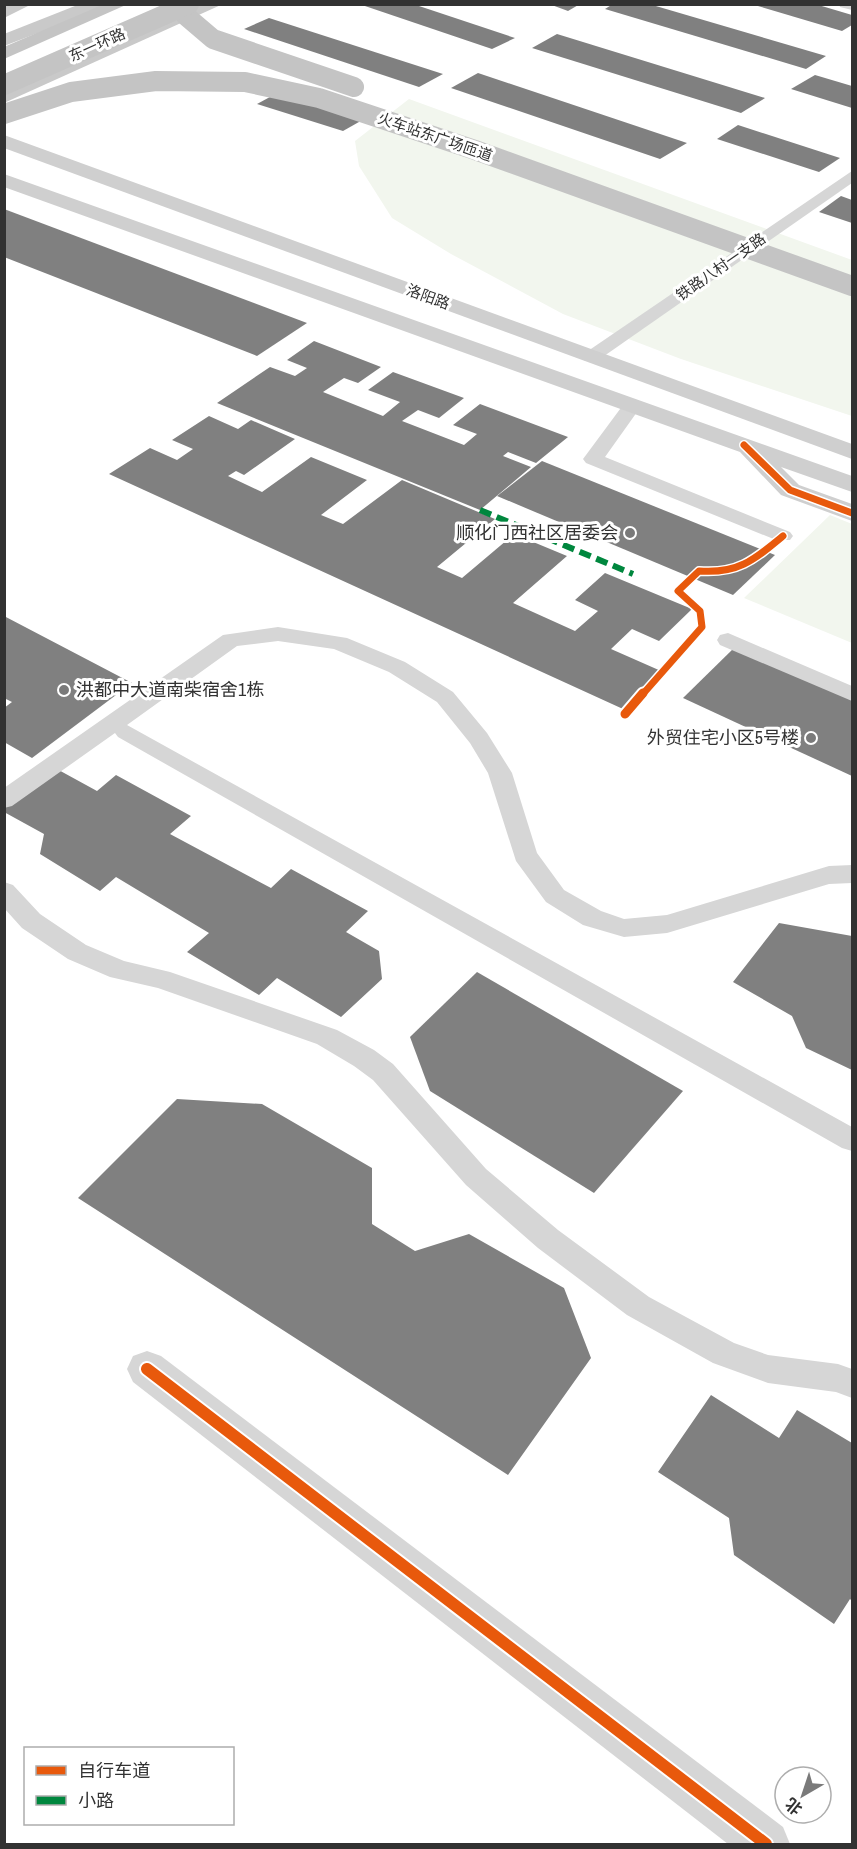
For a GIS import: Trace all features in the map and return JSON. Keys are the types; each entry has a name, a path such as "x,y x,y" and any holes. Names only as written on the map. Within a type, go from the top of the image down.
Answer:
{"highway":[{"name":"东一环路","path":"4,54 120,4"},
{"name":"东一环路","path":"4,85 187,4"},
{"name":"火车站东广场匝道","path":"187,4 186,16 213,39 378,95"},
{"name":"火车站东广场匝道","path":"4,114 71,92 156,81 245,82 319,98 464,146 852,286"},
{"path":"577,166 852,279"}],"main road":[{"path":"4,13 24,4"},
{"path":"4,41 97,4"},
{"path":"4,97 215,4"},
{"name":"洛阳路","path":"4,141 852,452"},
{"name":"洛阳路","path":"4,180 852,484"},
{"path":"744,445 790,490 852,513"}],"street":[{"path":"147,1369 765,1845"}],"lane":[{"path":"845,4 852,6"},
{"name":"铁路八村一支路","path":"591,357 852,176"},
{"path":"633,405 593,459 783,536"},
{"path":"4,800 231,640 278,634 339,643 397,667 445,697 479,738 500,773 525,855 555,896 592,918 624,928 667,924 829,875 852,874"},
{"path":"728,640 852,694"},
{"path":"126,732 852,1140"},
{"path":"4,891 31,921 77,952 118,970 162,979 327,1037 364,1058 383,1072 476,1177 548,1239 638,1306 724,1353 768,1369 838,1378 852,1384"}],"shaded area":[{"path":"409,99 852,260 852,416 681,359 563,314 451,254 392,218 359,166 355,141"},
{"path":"830,515 852,524 852,643 744,598"}],"building":[{"path":"359,4 413,4 515,38 492,49"},
{"path":"549,4 580,4 568,11"},
{"path":"613,4 649,4 826,56 806,69 605,9"},
{"path":"751,4 815,4 852,15 852,25 842,31"},
{"path":"269,18 443,74 419,87 244,29"},
{"path":"557,34 765,98 741,113 532,48"},
{"path":"478,73 687,143 660,159 451,88"},
{"path":"815,75 852,86 852,108 791,89"},
{"path":"281,91 366,118 343,131 257,104"},
{"path":"738,125 840,158 819,172 717,139"},
{"path":"841,196 852,200 852,223 819,212"},
{"path":"4,209 307,323 257,356 4,257"},
{"path":"314,341 381,367 358,383 344,378 323,392 383,416 400,402 368,390 393,372 464,398 439,418 418,410 402,421 464,445 477,434 453,425 480,404 568,437 536,463 508,452 503,456 531,467 480,510 217,403 270,367 295,376 307,368 287,360"},
{"path":"209,416 238,429 251,420 295,439 244,475 236,471 228,476 262,492 311,457 367,480 321,515 343,524 402,480 495,519 437,567 462,578 514,534 567,556 513,603 575,631 598,611 575,600 605,573 692,609 659,641 632,629 611,649 661,671 623,709 109,474 150,448 177,460 193,449 172,440"},
{"path":"542,461 775,555 733,595 497,496"},
{"name":"洪都中大道南柴宿舍1栋","path":"4,616 132,683 32,758 4,742 4,708 12,702 4,698"},
{"name":"外贸住宅小区5号楼","path":"734,648 852,699 852,776 683,698"},
{"path":"55,768 97,791 116,775 191,816 170,834 271,888 291,869 368,911 346,932 379,951 382,979 341,1017 277,978 259,995 187,952 209,933 116,877 100,891 40,854 44,834 4,812 4,807"},
{"path":"779,923 852,936 852,1070 806,1048 792,1016 733,982"},
{"path":"477,972 683,1091 594,1193 430,1091 410,1037"},
{"path":"177,1099 262,1104 372,1168 372,1224 415,1251 469,1234 564,1288 591,1358 508,1475 78,1198"},
{"path":"711,1395 779,1438 797,1410 852,1443 852,1601 850,1599 834,1624 734,1555 729,1518 658,1472"}],"marked path":[{"path":"480,510 633,574"}],"cycle path":[{"path":"744,445 790,490 852,513"},
{"path":"625,714 702,627 700,611 678,591 699,571 722,573 757,558 783,536"},
{"path":"147,1369 766,1844"}],"place":[{"name":"顺化门西社区居委会","path":"630,533"},
{"name":"洪都中大道南柴宿舍1栋","path":"64,690"},
{"name":"外贸住宅小区5号楼","path":"811,738"}]}
